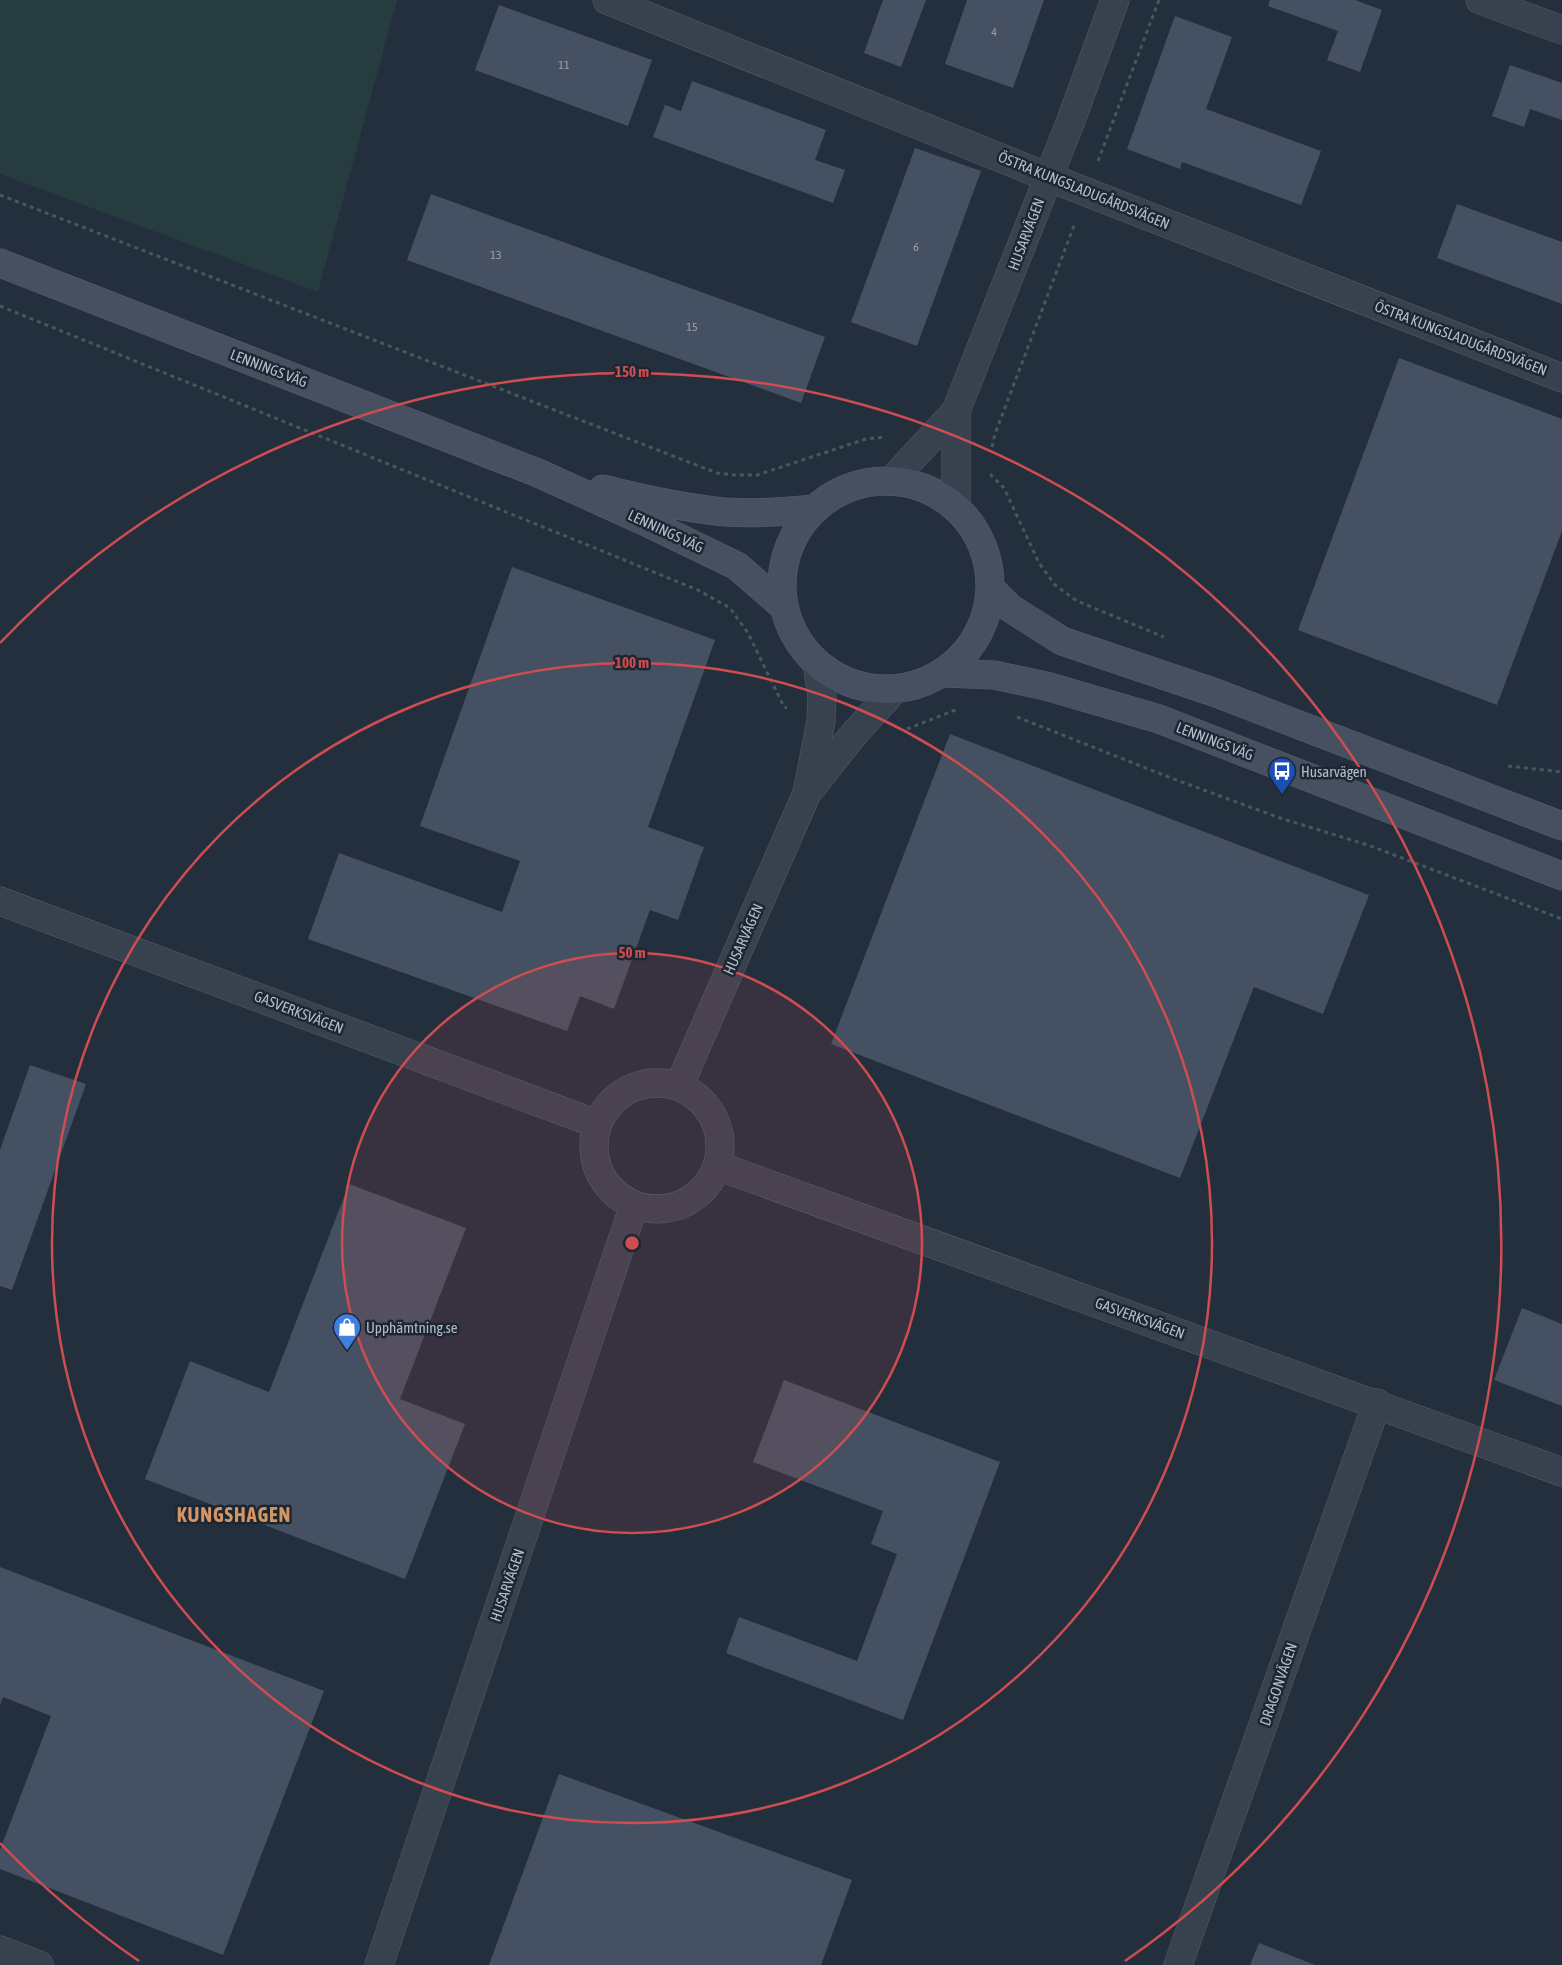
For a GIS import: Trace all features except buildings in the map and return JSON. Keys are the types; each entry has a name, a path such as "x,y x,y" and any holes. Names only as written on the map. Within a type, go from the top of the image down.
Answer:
{"main road":[{"name":"LENNINGS VÄG","path":"0,263 538,474 652,525 737,566 784,607"},
{"name":"LENNINGS VÄG","path":"538,474 650,500 725,512 767,513 814,509"},
{"path":"870,481 915,484 936,493 956,507 975,530 987,558 990,588 986,614 977,636 962,657 943,673 920,684 895,689 868,688 841,679 817,664 796,638 784,607 781,580 786,554 797,530 814,509 831,496 850,487 870,481"},
{"path":"990,588 1010,608 1062,641 1216,693 1562,826"},
{"name":"LENNINGS VÄG","path":"943,673 994,675 1046,686 1159,719 1562,876"}],"street":[{"name":"ÖSTRA KUNGSLADUGÅRDSVÄGEN","path":"607,0 1048,177 1562,378"},
{"name":"HUSARVÄGEN","path":"891,481 956,411 1048,177 1114,0"},
{"path":"1480,0 1562,30"},
{"name":"HUSARVÄGEN","path":"956,411 956,507"},
{"name":"HUSARVÄGEN","path":"679,1086 807,793 821,721 822,696 817,664"},
{"name":"HUSARVÄGEN","path":"807,793 854,734 895,689"},
{"name":"GASVERKSVÄGEN","path":"0,901 597,1124"},
{"path":"659,1082 679,1086 696,1096 710,1110 718,1127 721,1147 718,1166 708,1185 693,1198 681,1204 674,1207 654,1209 634,1206 617,1195 604,1181 596,1163 594,1143 597,1124 607,1107 621,1093 639,1085 659,1082"},
{"name":"GASVERKSVÄGEN","path":"718,1166 1377,1403 1562,1472"},
{"name":"HUSARVÄGEN","path":"379,1965 634,1206"},
{"name":"DRAGONVÄGEN","path":"1178,1965 1377,1403"},
{"path":"0,1950 39,1965"}],"path":[{"path":"991,452 995,434 1159,0"}],"green space":[{"path":"0,0 397,0 318,292 0,174"}],"place":[{"name":"Husarvägen","path":"1282,795"},
{"name":"Upphämtning.se","path":"347,1351"}],"district":[{"name":"KUNGSHAGEN","path":"234,1514"}]}
